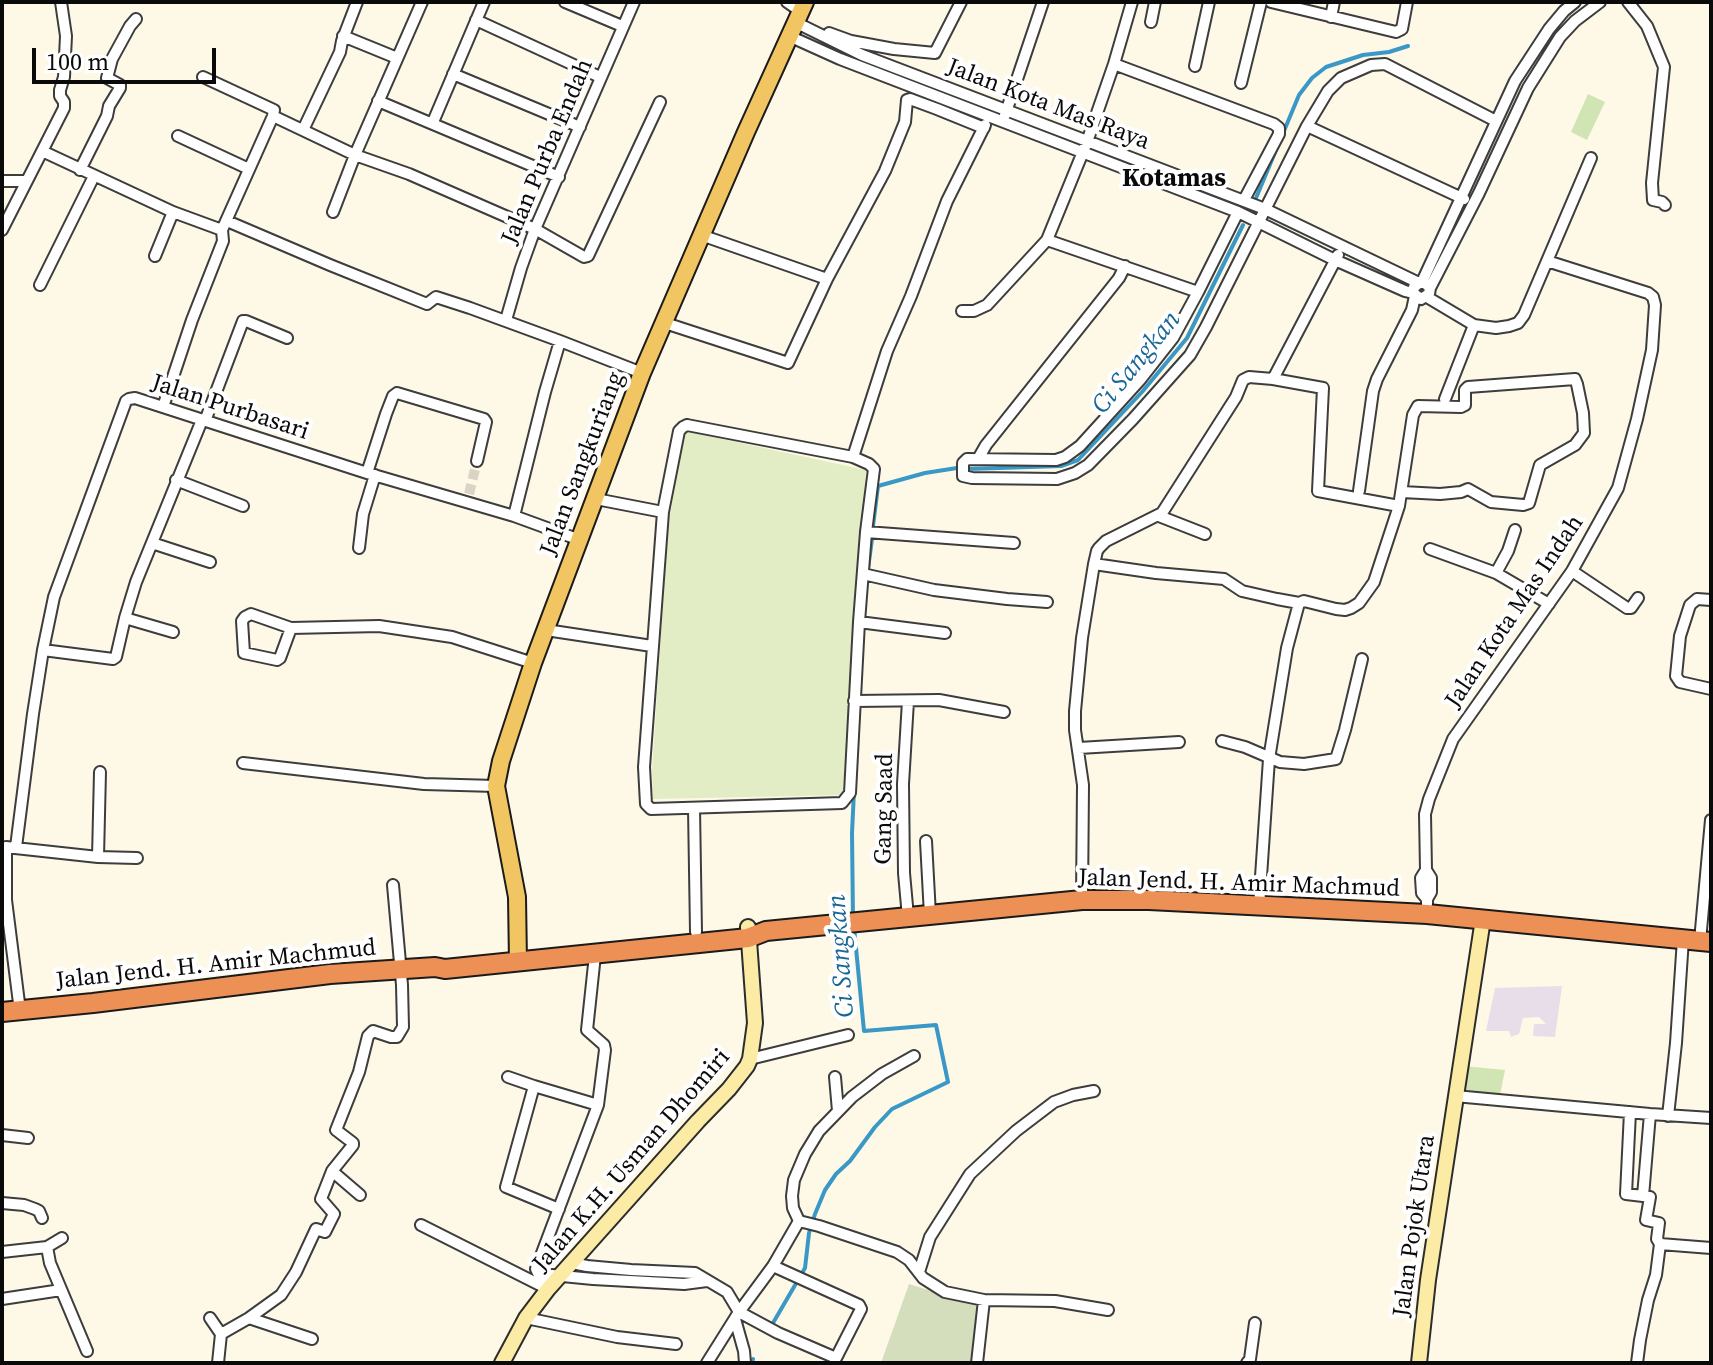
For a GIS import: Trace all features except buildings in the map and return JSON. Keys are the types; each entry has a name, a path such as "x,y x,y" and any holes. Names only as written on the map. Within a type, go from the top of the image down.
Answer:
{"highway":[{"name":"Jalan Jend. H. Amir Machmud","path":"518,958 595,955 754,932 1082,900 1259,906 1427,906 1483,919 1698,940"},
{"name":"Jalan Jend. H. Amir Machmud","path":"11,1012 330,974 435,967 445,969 696,932 754,932"}],"main road":[{"name":"Jalan Sangkuriang","path":"518,958 517,897 496,786 501,761 533,663 642,373 796,15"},
{"name":"Jalan Pojok Utara","path":"1419,1363 1428,1280 1483,919"},
{"name":"Jalan K.H. Usman Dhomiri","path":"502,1363 526,1318 548,1289 729,1089 750,1059 755,1023 754,932"}],"street":[{"path":"2,230 64,108 60,90 64,77 66,36 61,2"},
{"path":"303,130 340,52 357,2"},
{"path":"333,212 422,2"},
{"path":"433,122 484,2"},
{"path":"565,2 622,26"},
{"name":"Jalan Purba Endah","path":"506,320 535,229 634,2"},
{"path":"796,15 830,34 851,41 935,53 961,2"},
{"path":"1004,116 1043,2"},
{"path":"962,311 974,311 987,305 1047,240 1087,142 1132,2"},
{"path":"1151,22 1155,2"},
{"path":"1195,66 1209,2"},
{"path":"1241,83 1261,2"},
{"path":"1271,2 1396,32 1402,29 1407,2"},
{"path":"1331,17 1334,2"},
{"path":"1422,292 1460,197 1515,81 1549,29 1575,2"},
{"path":"1359,491 1377,379 1412,310 1474,202 1528,88 1560,37 1600,2"},
{"path":"1628,2 1647,26 1664,67 1652,183 1653,200 1665,205"},
{"name":"Jalan Kota Mas Raya","path":"796,15 860,60 988,116 1004,116 1082,153 1238,212 1405,291 1422,292"},
{"path":"80,170 120,88 107,78 112,59 136,19"},
{"path":"476,20 600,77"},
{"path":"343,36 397,58"},
{"name":"Jalan Kota Mas Raya","path":"860,60 1004,116 1087,142 1244,200 1342,246 1422,292"},
{"path":"1114,64 1279,128 1279,134 1244,200"},
{"path":"1238,212 1173,338 1080,446 1056,460 964,460 962,474 972,478 1057,479 1075,473 1088,465 1161,391 1190,355 1307,126 1328,91 1341,78 1371,65 1385,64 1496,121"},
{"path":"453,74 580,127"},
{"path":"163,407 223,241 224,226 274,110 203,77"},
{"path":"665,323 788,363 827,279 885,171 905,122 907,100 984,128"},
{"path":"378,101 559,177"},
{"path":"273,116 355,155 409,174 535,229 584,257 588,256 660,102"},
{"path":"853,457 887,351 947,201 988,116"},
{"path":"1307,126 1474,202"},
{"path":"178,136 249,169"},
{"path":"42,151 173,212 224,226 427,304 436,297 506,320 642,373"},
{"path":"1422,292 1474,325 1496,328 1518,323 1591,158"},
{"path":"40,285 94,176"},
{"path":"2,181 26,181"},
{"path":"155,256 173,212"},
{"path":"701,235 827,279"},
{"path":"1047,240 1198,292"},
{"path":"1273,379 1342,246"},
{"name":"Jalan Kota Mas Indah","path":"1427,906 1421,878 1426,870 1425,814 1453,739 1572,571 1618,488 1649,364 1655,305 1653,297 1640,289 1547,261"},
{"path":"978,459 1119,278 1125,266"},
{"path":"43,650 113,659 118,653 136,582 243,321 287,338"},
{"path":"1445,399 1474,325"},
{"path":"514,516 560,341"},
{"path":"1082,900 1083,785 1075,730 1077,680 1097,551 1106,541 1159,516 1236,397 1243,380 1249,377 1321,387 1324,390 1318,491 1399,506"},
{"path":"1094,564 1224,579 1242,591 1345,610 1359,603 1374,582 1399,506 1413,415 1418,406 1461,407 1465,405 1465,390 1468,387 1575,379 1584,433 1575,445 1540,465 1529,503 1491,502 1468,489 1440,494 1402,492"},
{"path":"359,548 371,474 386,414 397,393 484,419 486,422 477,461"},
{"name":"Jalan Purbasari","path":"11,1012 6,900 8,847 43,650 61,575 126,401 135,398 371,474 468,498 580,540"},
{"path":"687,425 853,457 874,469 859,622 850,793 842,803 651,809 646,804 644,767 652,646 663,512 679,431 687,425"},
{"path":"176,480 243,506"},
{"path":"596,499 663,512"},
{"path":"1159,516 1205,534"},
{"path":"1496,573 1515,530"},
{"path":"866,532 1014,543"},
{"path":"152,543 210,562"},
{"path":"1430,549 1496,573 1549,604"},
{"path":"1572,571 1627,608 1631,608 1638,598"},
{"path":"863,574 934,590 1047,602"},
{"path":"1711,600 1697,599 1690,605 1680,636 1677,680 1711,689"},
{"path":"1259,906 1269,759 1287,648 1299,603"},
{"path":"291,628 277,660 244,653 242,621 251,614 291,628 379,626 452,637 533,663"},
{"path":"125,618 173,632"},
{"path":"859,622 945,633"},
{"path":"546,630 652,646"},
{"path":"1222,741 1280,762 1304,764 1336,759 1362,659"},
{"path":"857,701 939,700 1004,712"},
{"name":"Gang Saad","path":"908,701 903,784 908,917"},
{"path":"1079,748 1179,742"},
{"path":"243,763 424,784 496,786"},
{"path":"98,857 100,772"},
{"path":"694,808 696,932"},
{"path":"1668,1116 1676,1043 1698,940 1711,820"},
{"path":"926,841 930,915"},
{"path":"8,847 137,858"},
{"path":"221,1334 281,1295 296,1272 316,1229 325,1232 334,1214 321,1199 332,1171 353,1143 336,1130 359,1072 368,1036 373,1031 397,1037 403,1027 393,885"},
{"path":"595,955 587,1030 604,1045 605,1050 598,1105 536,1269 539,1275 545,1277 684,1284 707,1281"},
{"path":"750,1059 848,1035"},
{"path":"799,1221 793,1208 794,1180 819,1131 852,1097 882,1074 914,1056"},
{"path":"508,1077 598,1105"},
{"path":"835,1077 838,1111"},
{"path":"534,1086 506,1187 559,1209"},
{"path":"919,1272 930,1237 970,1174 1016,1131 1054,1102 1094,1091"},
{"path":"1455,1096 1711,1118"},
{"path":"1630,1112 1626,1194 1650,1197 1646,1220 1659,1223 1657,1239 1660,1244 1637,1363"},
{"path":"1643,1196 1650,1114"},
{"path":"2,1135 28,1138"},
{"path":"332,1171 360,1195"},
{"path":"2,1203 35,1209 42,1218"},
{"path":"799,1221 897,1252 909,1260 923,1278 945,1292 984,1300 1055,1301 1108,1310"},
{"path":"707,1363 773,1266 799,1221"},
{"path":"421,1225 548,1289"},
{"path":"2,1252 47,1247 62,1238"},
{"path":"1660,1244 1711,1248"},
{"path":"47,1247 50,1263 87,1351"},
{"path":"572,1263 695,1273 727,1292 737,1315 745,1363"},
{"path":"737,1315 836,1358 861,1309 859,1305 773,1266"},
{"path":"2,1299 61,1290"},
{"path":"977,1363 984,1300"},
{"path":"210,1318 221,1334 218,1363"},
{"path":"249,1318 312,1339"},
{"path":"526,1318 617,1337 676,1344"},
{"path":"1247,1363 1255,1323"}],"shaded area":[{"path":"1562,986 1555,1037 1533,1036 1534,1024 1546,1024 1539,1017 1523,1018 1519,1034 1511,1037 1509,1031 1486,1031 1495,988"}],"green space":[{"path":"1588,94 1605,102 1587,140 1571,132"},
{"path":"685,431 866,470 843,795 653,799 652,771 668,526"},
{"path":"1464,1066 1505,1070 1500,1095 1460,1091"},
{"path":"909,1284 977,1305 972,1363 881,1363"}],"waterway":[{"name":"Ci Sangkan","path":"1256,198 1299,95 1312,78 1326,67 1363,55 1408,46"},
{"name":"Ci Sangkan","path":"968,469 1061,466 1078,460 1142,392 1187,338 1243,225"},
{"name":"Ci Sangkan","path":"873,526 878,486 957,468"},
{"name":"Ci Sangkan","path":"868,569 872,539"},
{"name":"Ci Sangkan","path":"853,919 854,791"},
{"name":"Ci Sangkan","path":"773,1323 805,1268 809,1233 815,1214 836,1174 892,1109 948,1082 936,1025 864,1031 854,927"},
{"name":"Ci Sangkan","path":"751,1363 753,1359"}],"tunnel":[{"path":"469,494 477,461"}],"district":[{"name":"Kotamas","path":"1174,179"}]}
